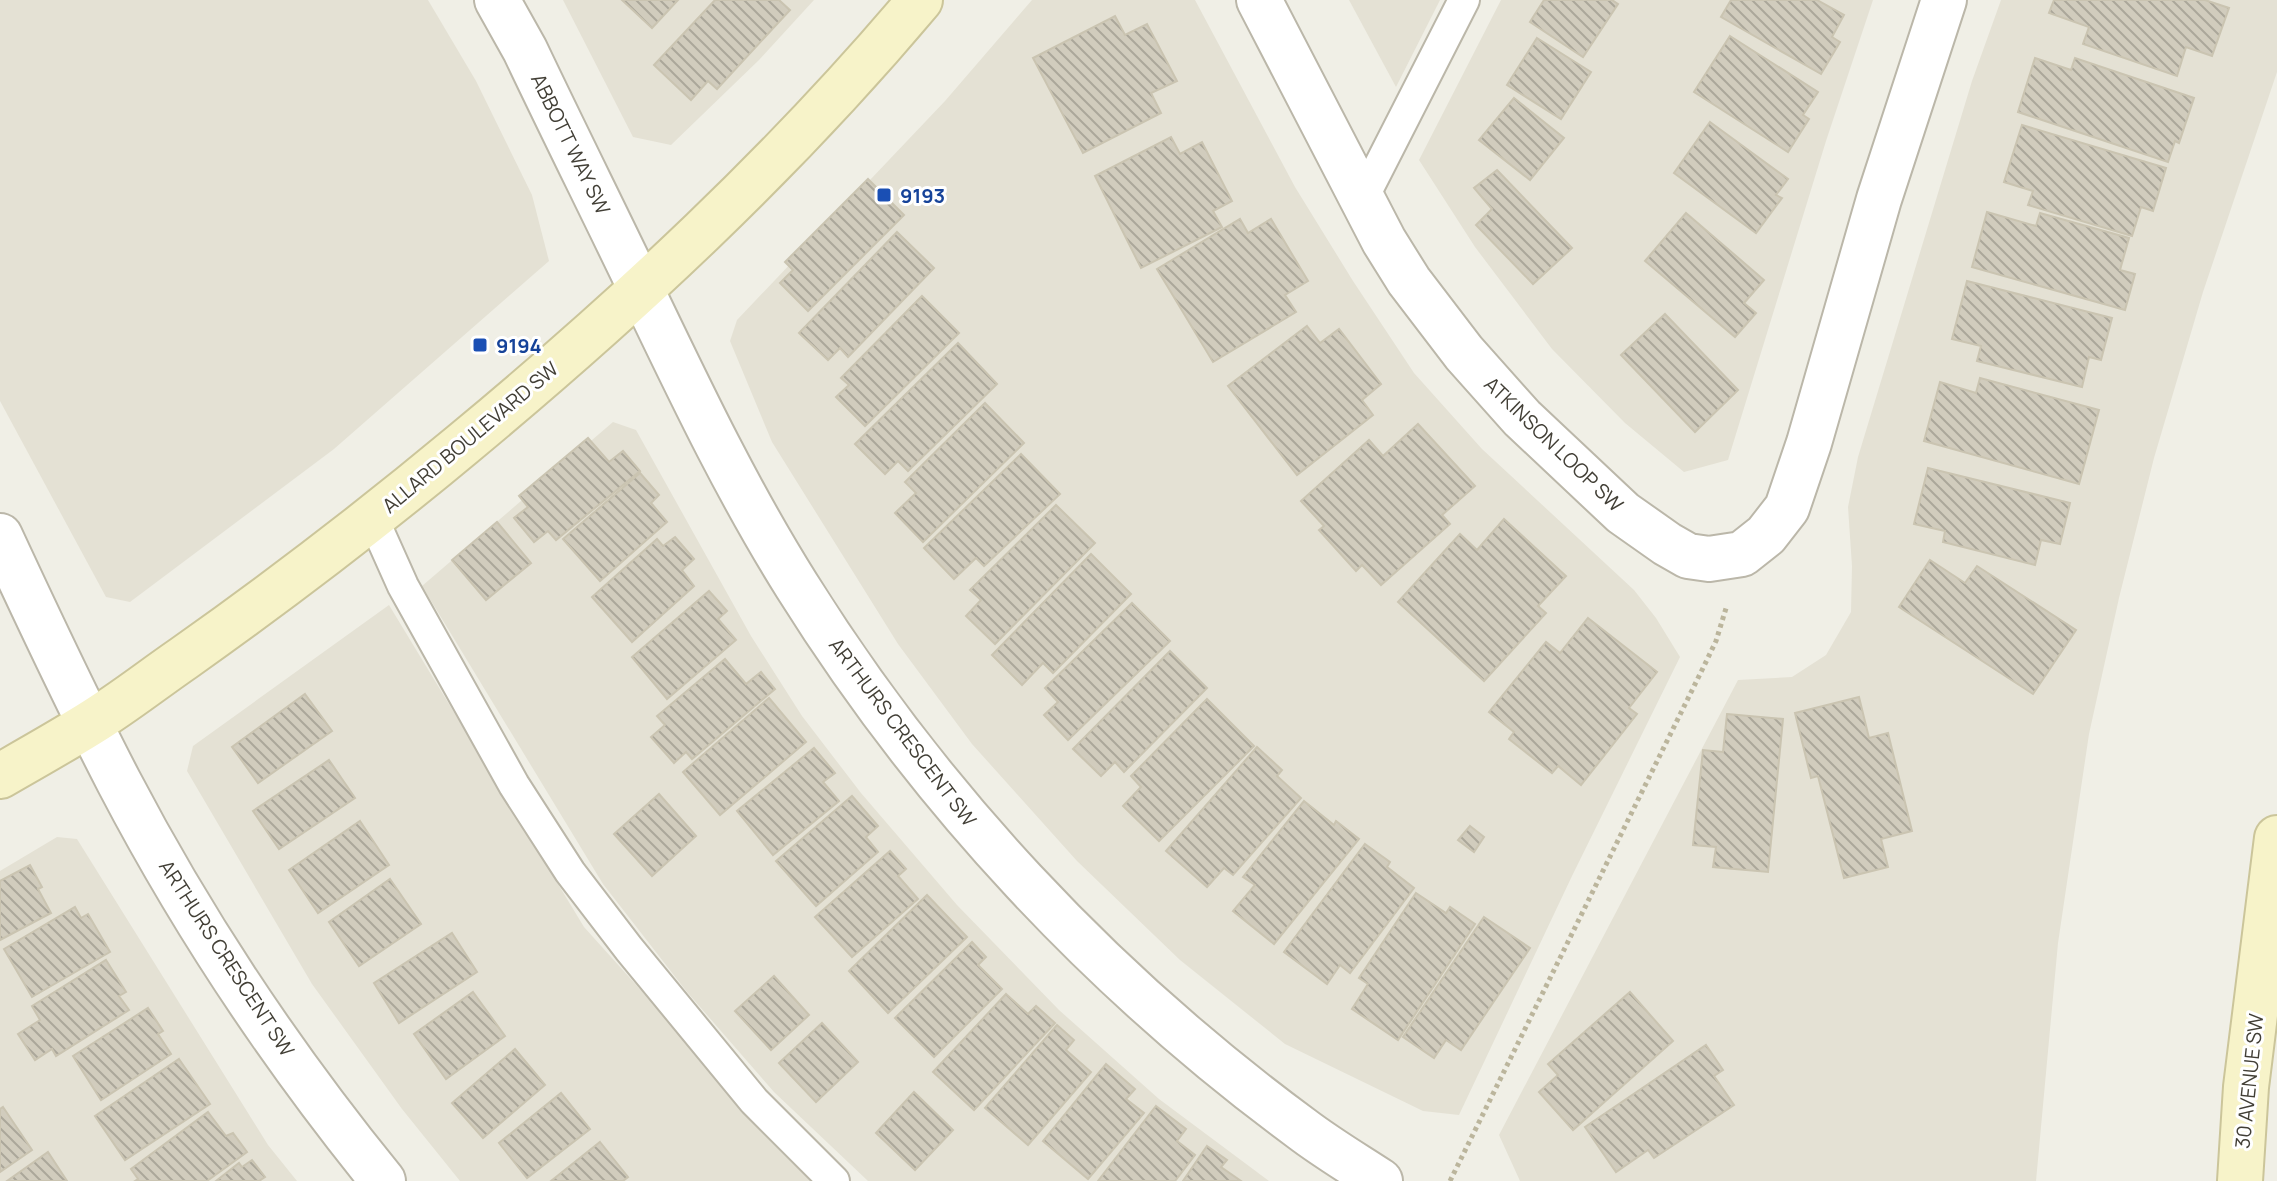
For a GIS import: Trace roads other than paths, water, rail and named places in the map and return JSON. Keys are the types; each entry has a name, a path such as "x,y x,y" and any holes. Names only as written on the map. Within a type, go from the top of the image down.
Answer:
{"street":[{"name":"ABBOTT WAY SW","path":"497,0 525,50 641,290"},
{"name":"ALLARD BOULEVARD SW","path":"0,776 90,724 242,617 373,519 511,404 641,290 747,189 920,0"},
{"name":"ATKINSON LOOP SW","path":"1259,0 1362,200 1409,281 1464,353 1522,418 1623,513 1688,556 1709,559 1742,554 1766,535 1787,508 1879,199 1944,0"},
{"name":"ARTHURS CRESCENT SW","path":"641,290 709,431 796,584 847,662 947,796 1079,940 1152,1008 1303,1131 1380,1181"},
{"name":"ARTHURS CRESCENT SW","path":"0,536 120,783 206,930 293,1061 383,1181"},
{"name":"30 AVENUE SW","path":"2240,1181 2246,1087 2277,838"}],"lane":[{"path":"1362,200 1464,0"},
{"path":"373,519 403,586 499,758 570,872 754,1101 834,1181"}],"place":[{"name":"9193","path":"884,195"},
{"name":"9194","path":"480,345"}]}
